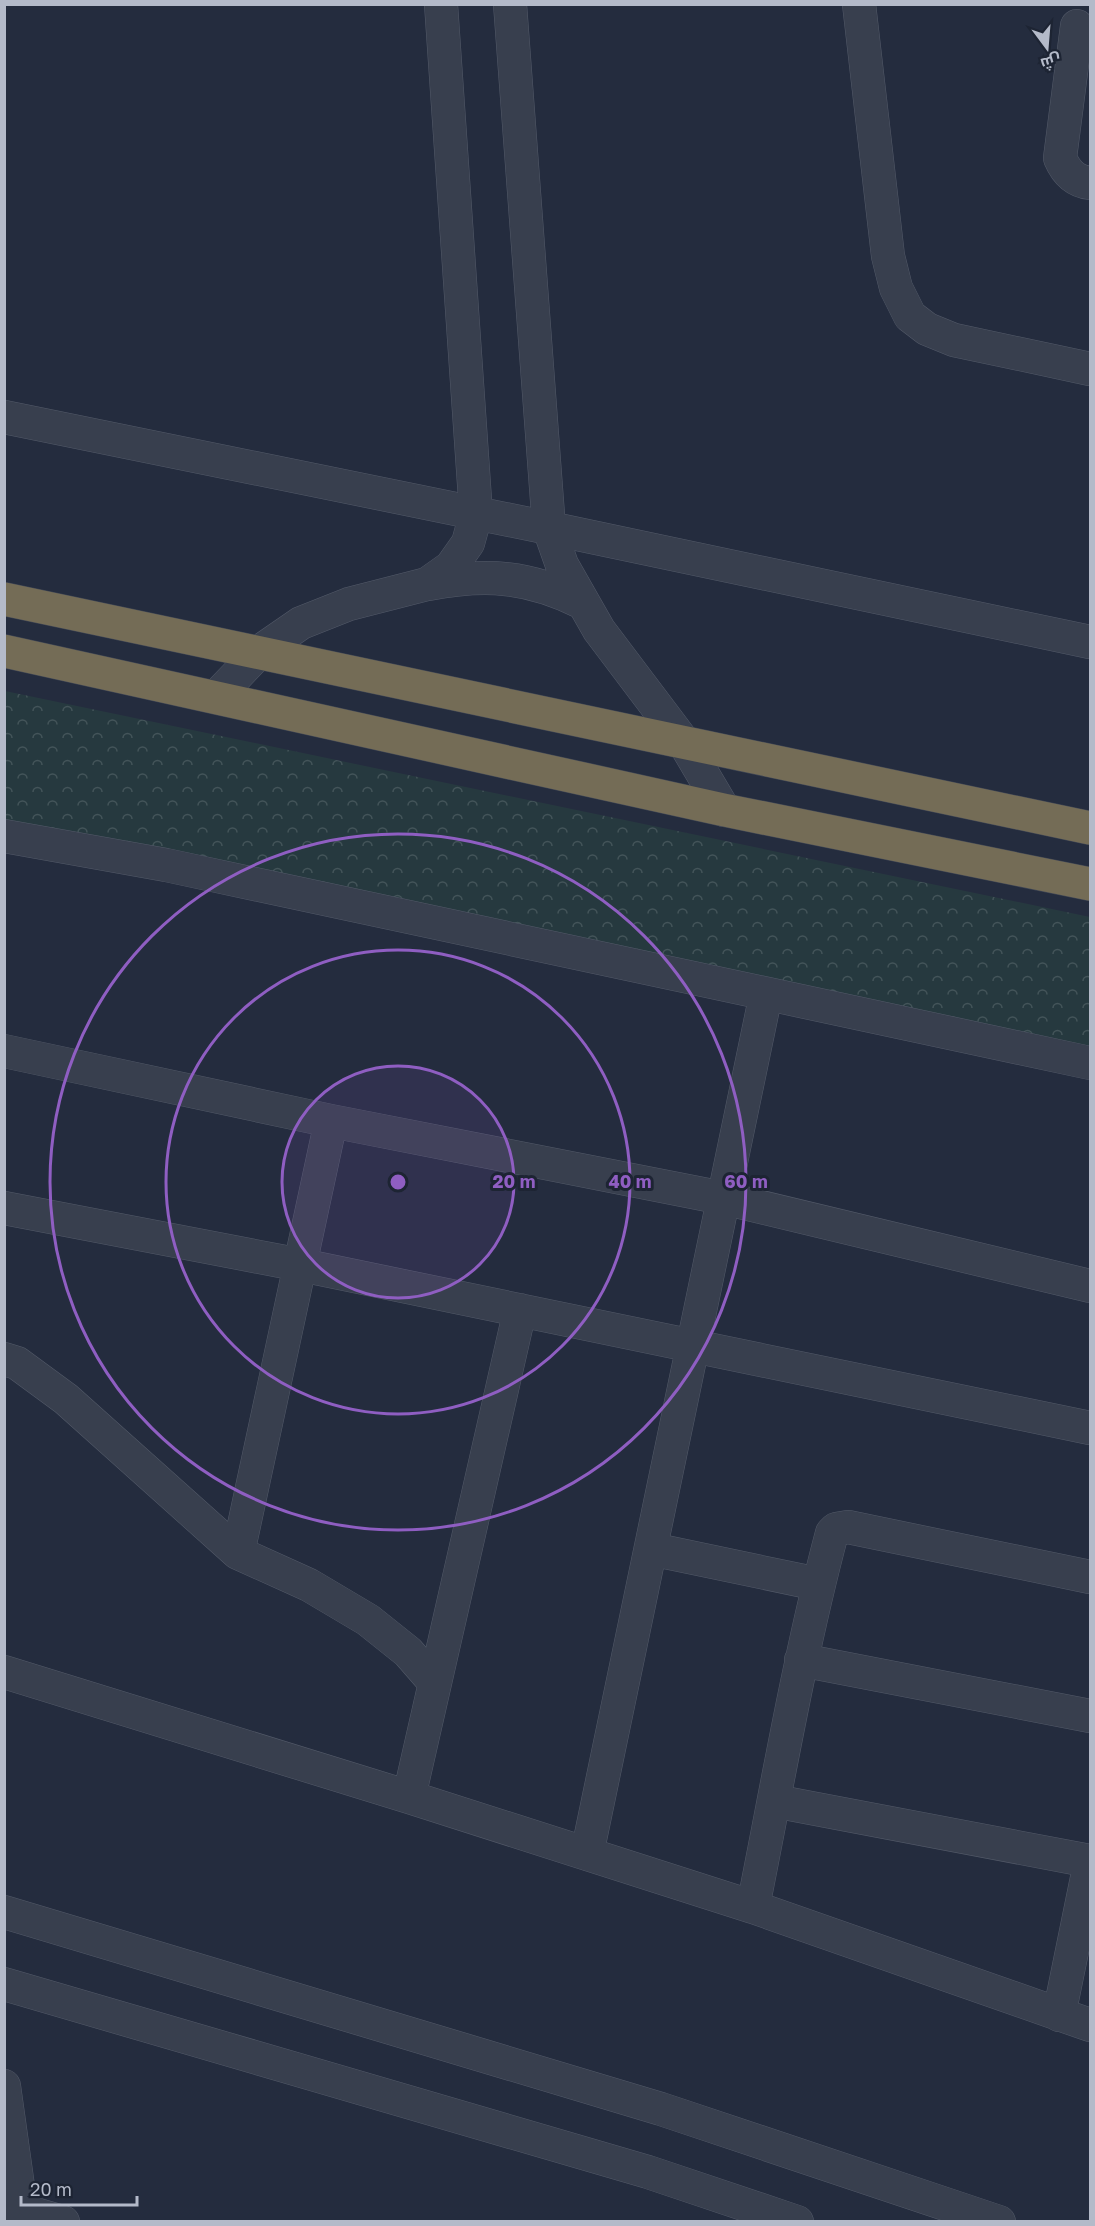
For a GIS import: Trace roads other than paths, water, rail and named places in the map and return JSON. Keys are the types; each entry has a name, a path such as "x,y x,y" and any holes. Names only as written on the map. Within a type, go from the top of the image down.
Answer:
{"highway":[{"path":"4,599 1090,828"},
{"path":"4,651 724,810 1090,884"}],"street":[{"path":"428,584 452,567 468,543 476,514 441,4"},
{"path":"510,4 549,528 562,565 599,630 685,744 724,810"},
{"path":"859,4 888,256 896,288 910,316 927,329 954,340 1090,369"},
{"path":"1073,15 1090,58"},
{"path":"1073,15 1060,158 1064,168 1071,176 1082,182 1090,183"},
{"path":"4,417 549,528 1090,642"},
{"path":"216,697 259,652 301,623 349,604 428,584 486,577 515,579 544,586 583,603"},
{"path":"4,836 166,865 1090,1063"},
{"path":"587,1854 766,994"},
{"path":"4,1051 331,1121 723,1198 1090,1286"},
{"path":"238,1553 331,1121"},
{"path":"4,1208 301,1265 1090,1428"},
{"path":"409,1797 520,1310"},
{"path":"4,1359 17,1363 66,1399 238,1553 309,1585 368,1620 408,1652 435,1683"},
{"path":"753,1907 801,1660 818,1584 832,1533 836,1529 841,1527 1090,1577"},
{"path":"651,1549 818,1584"},
{"path":"801,1660 1090,1716"},
{"path":"4,1672 409,1797 753,1907 1090,2025"},
{"path":"774,1801 1090,1862 1059,2015"},
{"path":"4,1912 662,2109 999,2222"},
{"path":"4,1984 648,2172 797,2222"},
{"path":"4,2086 16,2212 63,2222"}]}
